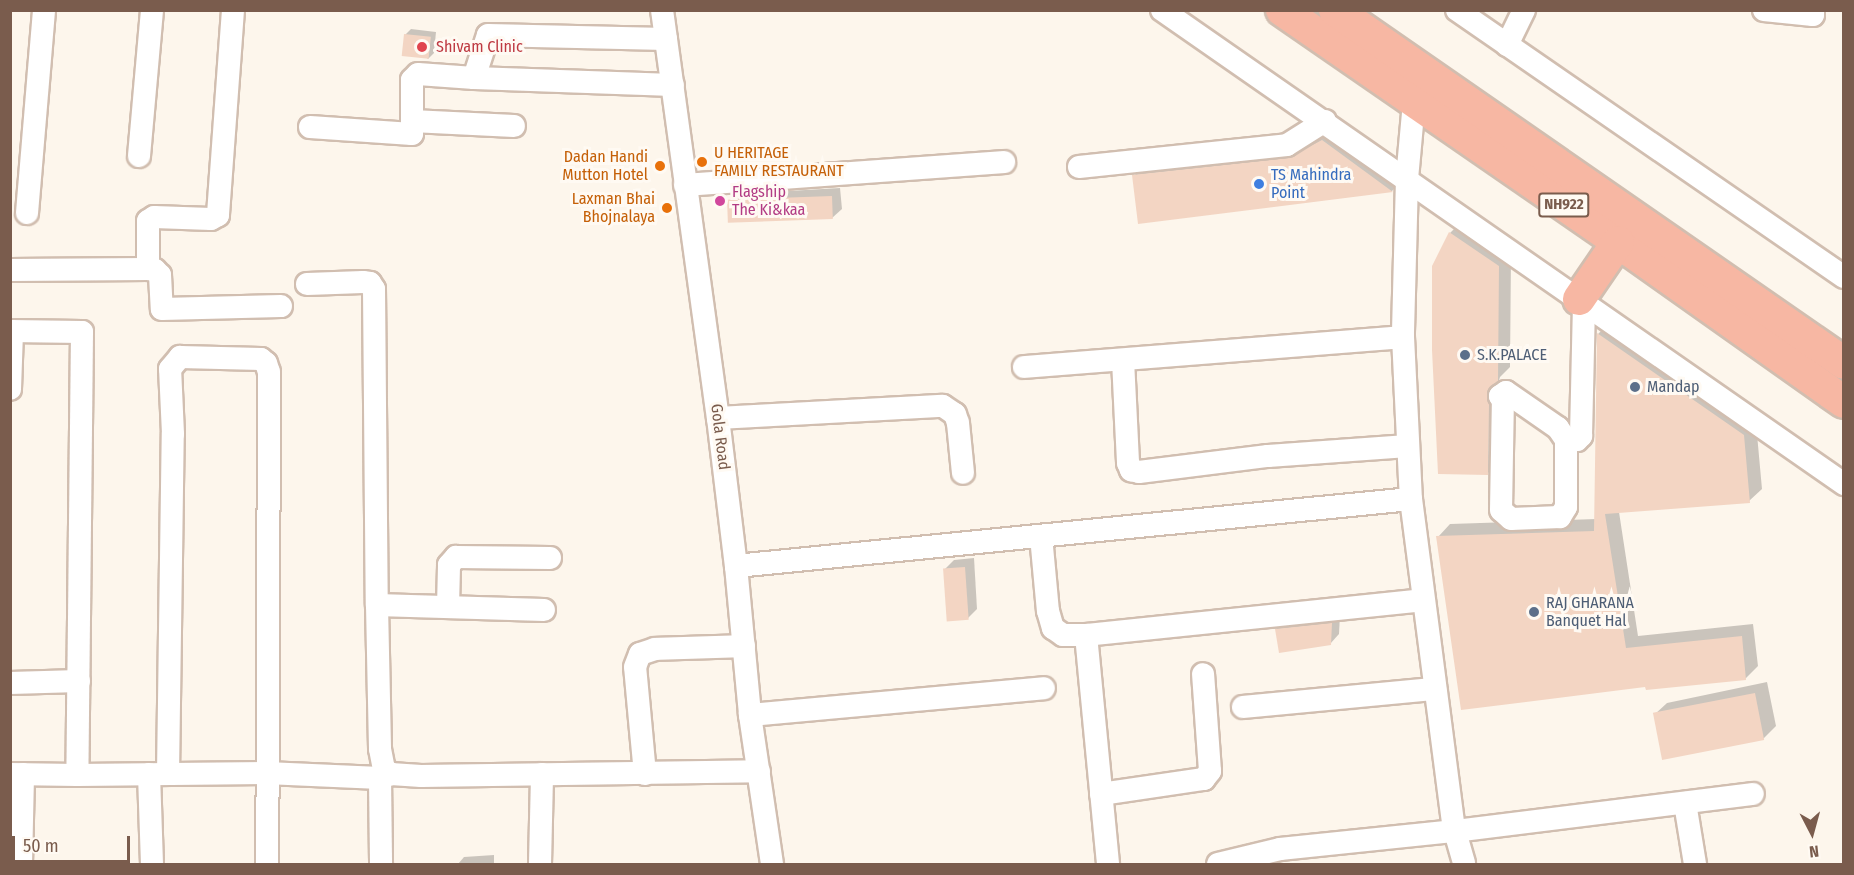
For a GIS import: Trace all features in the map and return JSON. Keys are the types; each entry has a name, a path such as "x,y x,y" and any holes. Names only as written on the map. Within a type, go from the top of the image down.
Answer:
{"highway":[{"name":"NH922","path":"1282,10 1422,90 1844,363"},
{"name":"NH922","path":"1335,10 1422,90 1618,242 1844,402"},
{"path":"1581,301 1618,242"}],"street":[{"path":"27,213 44,10"},
{"path":"139,156 152,10"},
{"path":"148,269 148,220 154,217 211,219 218,215 233,10"},
{"name":"Gola Road","path":"662,10 718,418 736,566 750,716 772,864"},
{"path":"1162,10 1325,121 1844,484"},
{"path":"1457,10 1844,277"},
{"path":"1507,45 1524,10"},
{"path":"1764,10 1813,15 1813,10"},
{"path":"474,78 483,42 488,35 666,39"},
{"path":"310,127 412,134 412,80 418,74 673,85"},
{"path":"1422,90 1407,179 1403,336 1408,446 1411,499 1423,600 1455,831 1464,864"},
{"path":"412,121 514,126"},
{"path":"1079,167 1287,145 1325,121"},
{"path":"685,185 1004,162"},
{"path":"10,270 148,269 155,270 160,275 162,309 281,306"},
{"path":"307,285 363,282 370,283 374,289 376,605 380,749 386,776 381,864"},
{"path":"1566,440 1577,440 1581,436 1581,301"},
{"path":"10,389 11,331 82,332 77,775"},
{"path":"1024,367 1403,336"},
{"path":"152,864 159,774 173,434 170,369 180,357 261,359 269,367 267,864"},
{"path":"1123,360 1128,463 1131,470 1138,472 1268,456 1408,446"},
{"path":"1506,392 1558,428 1566,440 1566,507 1564,513 1560,517 1511,519 1506,516 1501,510 1503,400 1500,396 1506,392"},
{"path":"718,418 943,406 955,414 958,423 963,473"},
{"path":"736,566 1411,499"},
{"path":"1041,536 1047,611 1053,628 1063,635 1086,635 1423,600"},
{"path":"448,607 449,565 456,557 550,558"},
{"path":"376,605 544,610"},
{"path":"1086,635 1108,864"},
{"path":"645,774 635,667 640,654 655,649 744,646"},
{"path":"1101,794 1204,779 1210,771 1203,674"},
{"path":"10,683 79,681"},
{"path":"750,716 1044,688"},
{"path":"1243,707 1435,689"},
{"path":"21,864 17,774 266,773 421,776 759,771"},
{"path":"540,864 542,774"},
{"path":"1218,864 1280,849 1455,831 1753,794"},
{"path":"1685,803 1695,864"}],"building":[{"path":"404,34 431,37 429,59 402,56"},
{"name":"TS Mahindra Point","path":"1322,140 1393,192 1138,224 1132,175 1288,158"},
{"path":"832,196 833,219 728,223 727,200"},
{"name":"S.K.PALACE","path":"1449,232 1499,266 1498,381 1488,390 1487,397 1489,404 1488,475 1438,474 1432,350 1432,266"},
{"path":"1597,333 1744,435 1750,503 1605,514 1626,648 1742,636 1746,680 1646,690 1645,687 1461,710 1436,536 1594,531"},
{"path":"965,567 969,620 947,621 943,569"},
{"path":"1332,623 1331,645 1279,653 1275,629"},
{"path":"1755,693 1764,740 1662,760 1653,713"}],"place":[{"name":"Shivam Clinic","path":"422,47"},
{"name":"U HERITAGE FAMILY RESTAURANT","path":"702,162"},
{"name":"Dadan Handi Mutton Hotel","path":"660,166"},
{"name":"TS Mahindra Point","path":"1259,184"},
{"name":"Flagship The Ki&kaa","path":"720,201"},
{"name":"Laxman Bhai Bhojnalaya","path":"667,208"},
{"name":"S.K.PALACE","path":"1465,355"},
{"name":"Mandap","path":"1635,387"},
{"name":"RAJ GHARANA Banquet Hal","path":"1534,612"}]}
